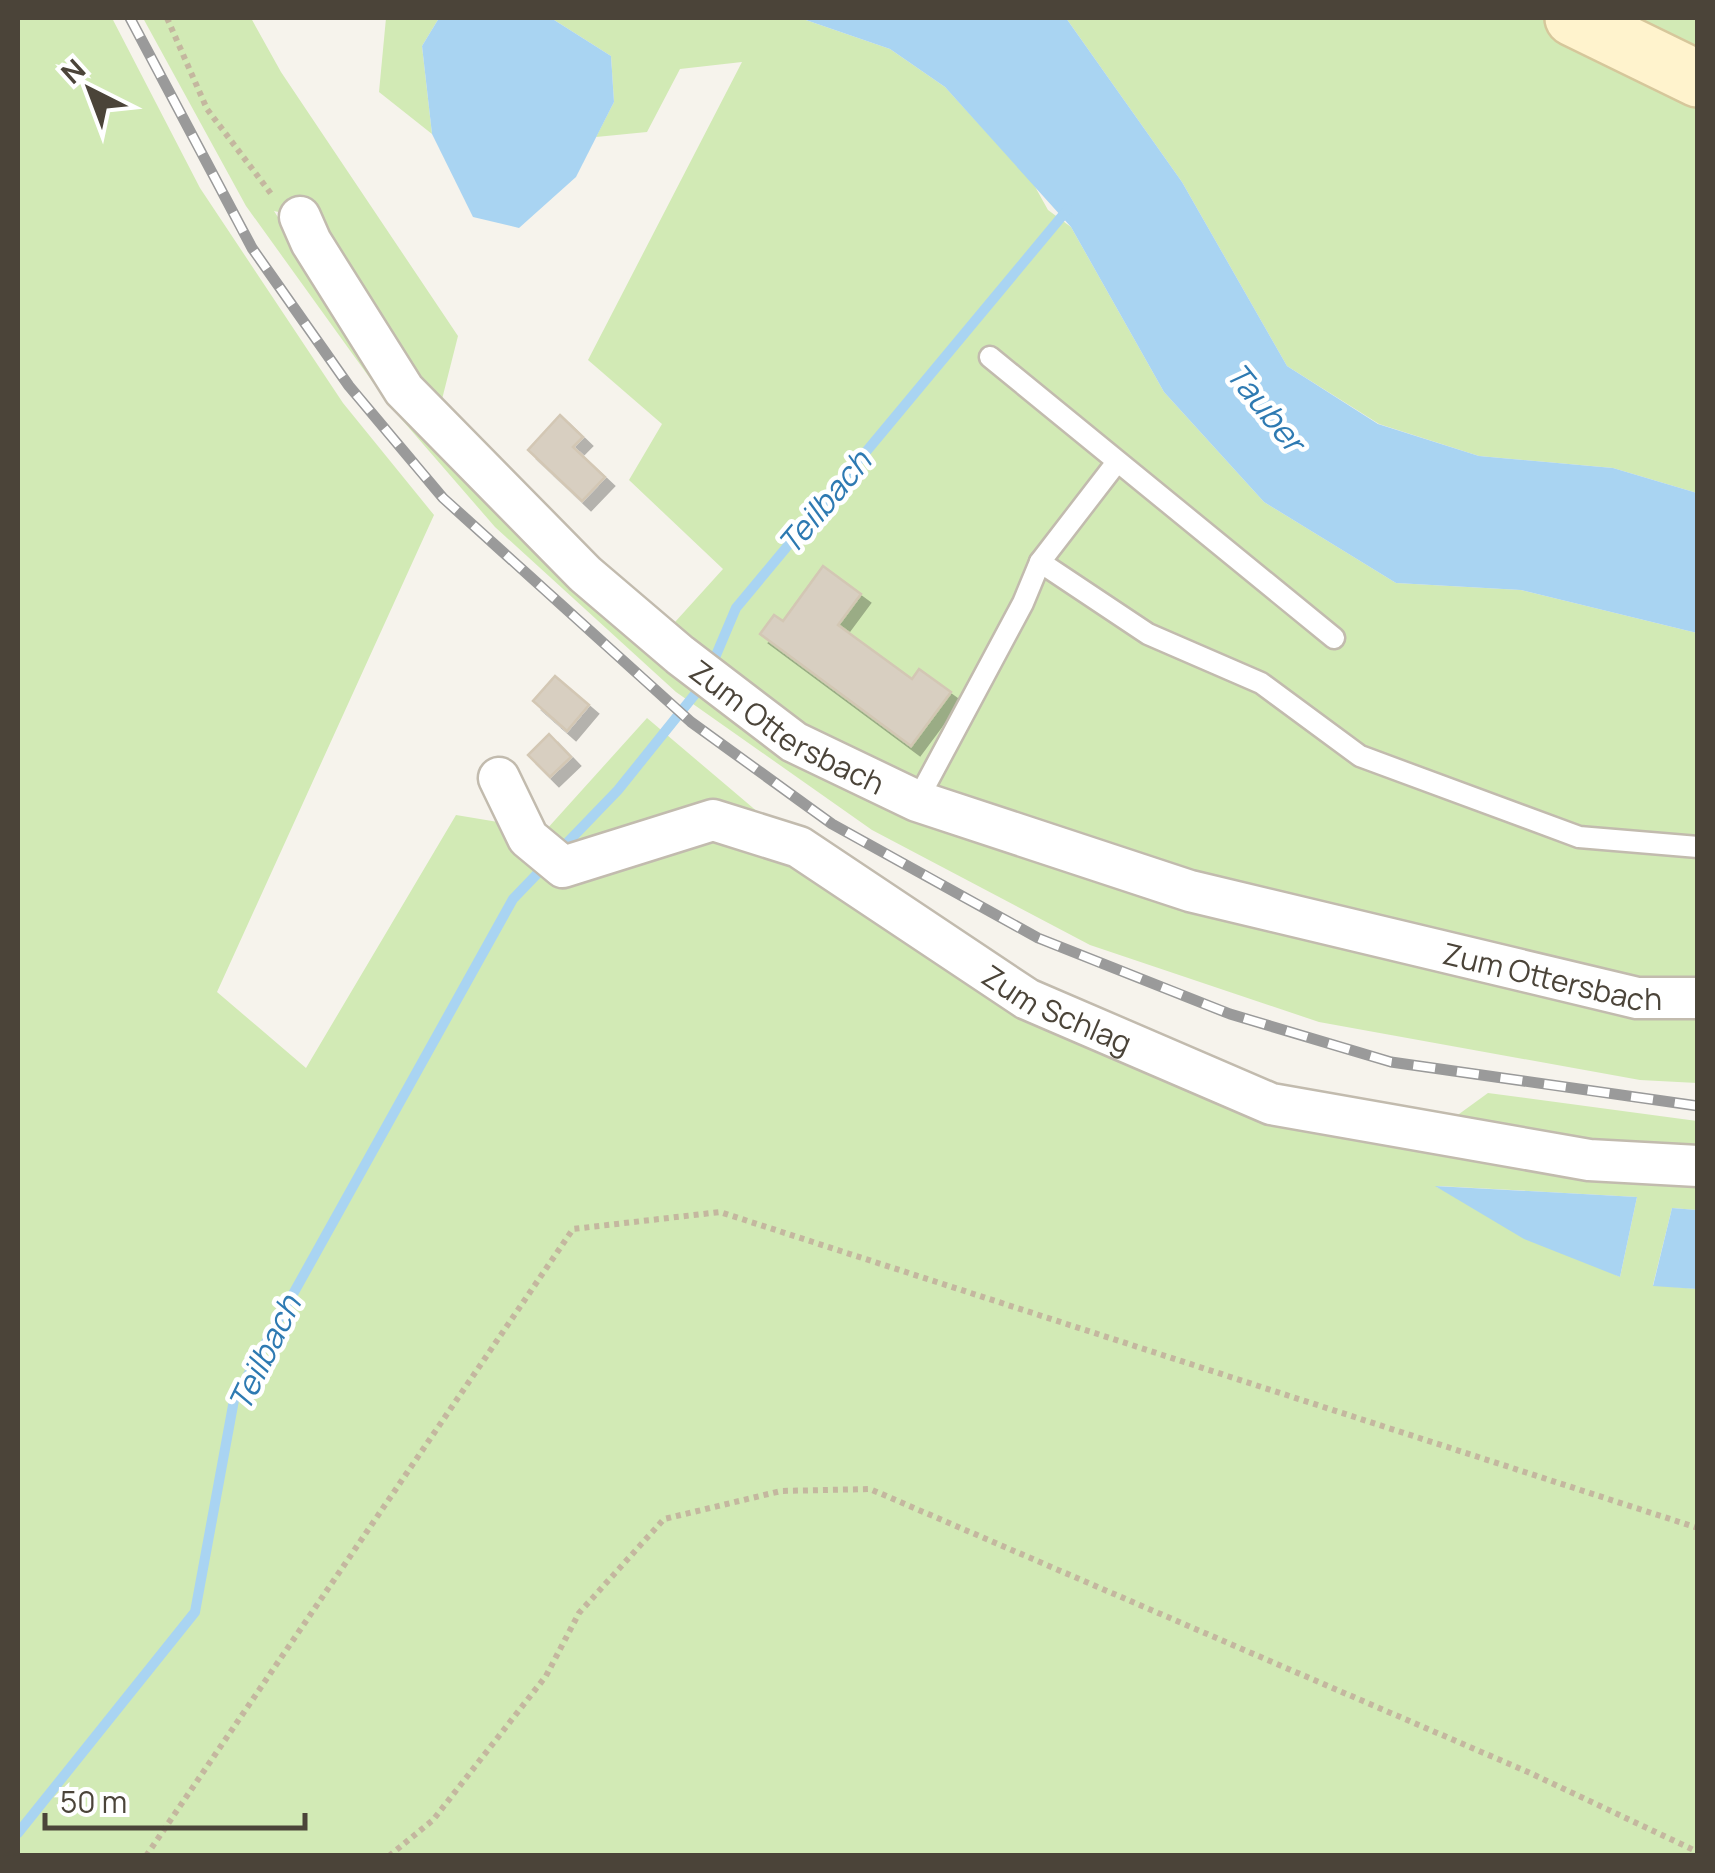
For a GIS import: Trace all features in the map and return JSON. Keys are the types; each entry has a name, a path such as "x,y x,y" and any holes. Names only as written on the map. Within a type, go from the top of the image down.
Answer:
{"main road":[{"path":"1572,18 1698,79"}],"street":[{"name":"Zum Ottersbach","path":"300,217 310,242 404,390 585,574 680,655 794,742 916,802 1190,891 1636,998 1698,998"},
{"name":"Zum Schlag","path":"499,778 528,838 563,867 713,820 800,847 1028,999 1271,1104 1589,1160 1698,1166"}],"lane":[{"path":"990,357 1334,638"},
{"path":"916,802 1024,603 1040,562 1118,462"},
{"path":"1040,562 1148,634 1261,683 1360,756 1579,837 1698,847"}],"path":[{"path":"167,18 207,109 278,204 300,217"},
{"path":"146,1856 573,1228 720,1212 1698,1528"},
{"path":"389,1856 433,1820 546,1676 580,1613 664,1519 781,1492 870,1490 1528,1772 1698,1852"}],"green space":[{"path":"18,18 112,18 200,188 343,403 434,515 217,992 306,1068 456,815 546,830 647,718 799,847 1027,999 1426,1138 1488,1093 1697,1121 1697,1210 1672,1208 1653,1285 1697,1289 1697,1855 18,1855","holes":["1438,1186 1637,1197 1620,1277 1437,1187"]},
{"path":"143,18 251,18 281,72 458,336 436,423 404,390 311,242 300,217 274,211 339,313 458,469 625,627 693,676 690,684 706,695 712,688 790,739 747,688 666,632 723,569 629,480 662,424 588,360 742,62 680,69 647,132 596,137 614,102 611,56 551,18 800,18 890,49 945,87 1033,183 1048,210 1071,227 1164,392 1264,502 1396,583 1521,590 1697,633 1697,1083 1640,1080 1319,1022 1090,945 872,830 676,692 495,527 390,406 246,206"},
{"path":"386,18 439,18 422,46 432,134 379,92"},
{"path":"1066,18 1697,18 1697,493 1613,468 1479,456 1379,424 1287,366 1182,182"}],"water":[{"path":"439,18 551,18 611,56 614,102 576,177 519,228 473,217 432,134 422,46"},
{"name":"Tauber","path":"800,18 1066,18 1182,182 1287,366 1378,424 1479,456 1613,468 1697,493 1697,633 1521,590 1396,583 1264,502 1164,392 1071,227 945,87 890,49"},
{"path":"1435,1186 1637,1197 1620,1277 1524,1239"},
{"path":"1672,1208 1697,1210 1697,1289 1653,1286"}],"building":[{"path":"560,415 583,437 573,447 605,477 582,501 528,450"},
{"path":"823,566 861,594 838,625 912,679 919,669 951,692 911,746 760,634 774,615 783,621"},
{"path":"555,676 589,705 567,731 533,701"},
{"path":"549,734 571,757 550,777 528,755"}],"waterway":[{"name":"Teilbach","path":"711,667 736,608 1068,209"},
{"name":"Teilbach","path":"565,845 618,790 704,683"},
{"name":"Teilbach","path":"18,1833 195,1612 234,1400 513,899 538,873"}],"railway":[{"path":"130,18 252,248 349,386 443,498 691,722 832,824 1038,938 1230,1014 1391,1062 1698,1106"}]}
